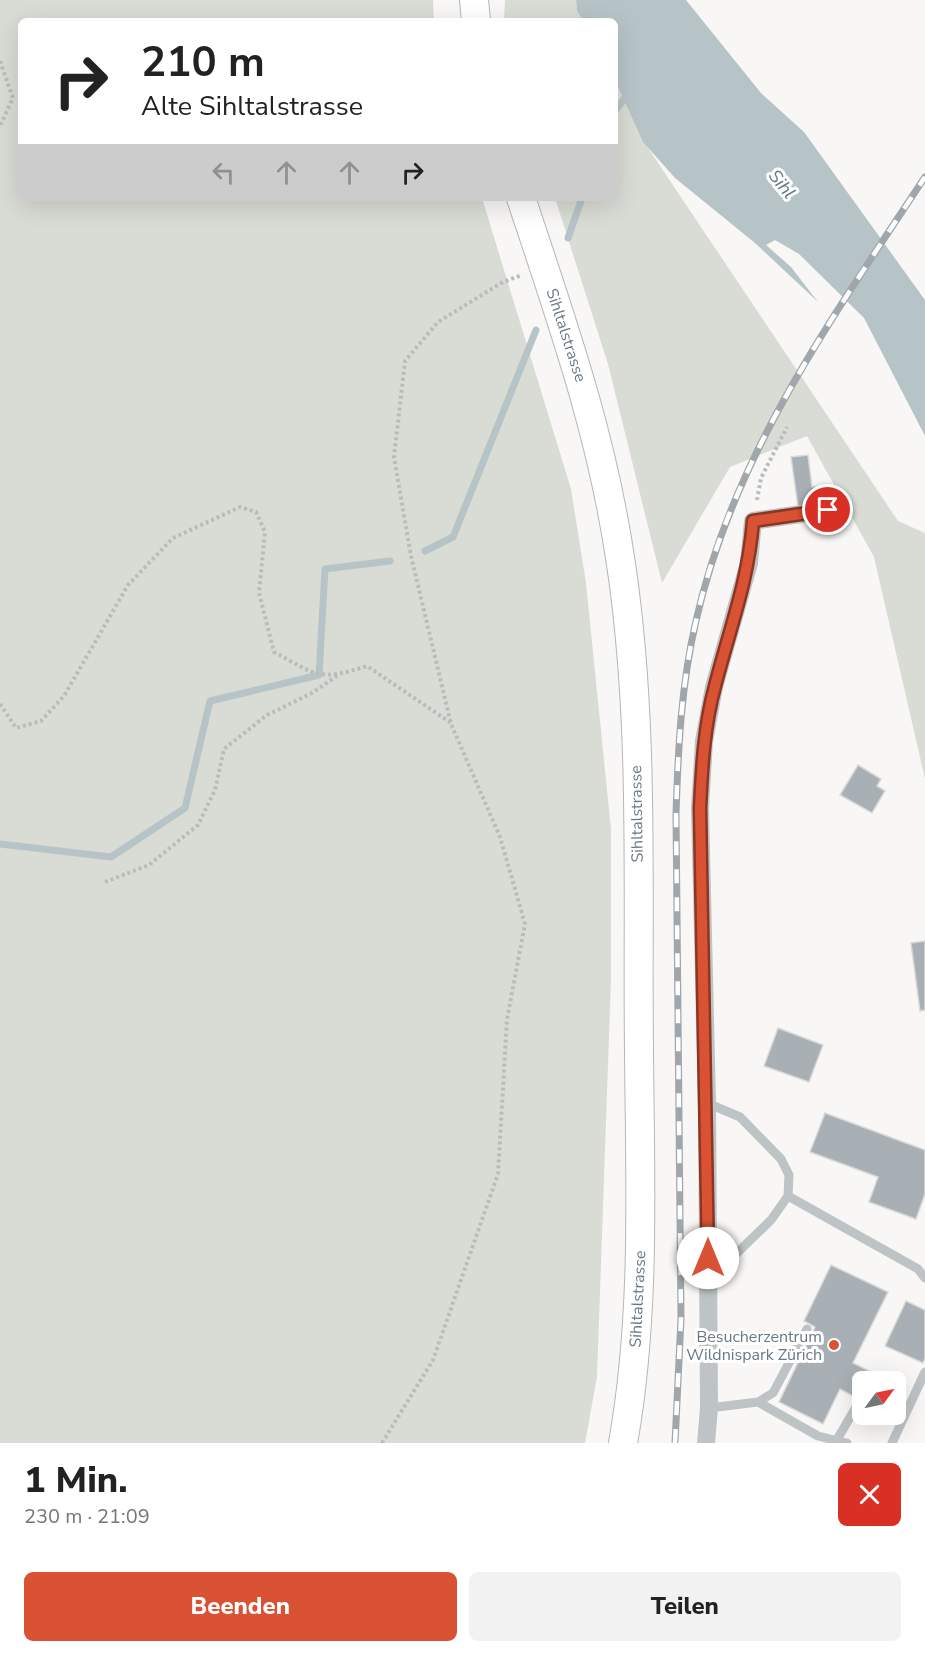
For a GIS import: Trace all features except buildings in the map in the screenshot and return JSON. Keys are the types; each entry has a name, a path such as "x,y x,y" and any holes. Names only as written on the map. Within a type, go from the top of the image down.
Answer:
{"main road":[{"path":"474,0 476,18"},
{"name":"Sihltalstrasse","path":"522,201 574,353 597,441 621,565 631,656 637,818 640,1234 635,1351 623,1443"}],"street":[{"path":"706,1443 709,1408 707,1103 700,808 704,741 714,687 749,562 753,521 828,510"}],"lane":[{"path":"707,1103 740,1117 781,1159 789,1175 788,1196 771,1220 708,1280"},
{"path":"788,1196 918,1269 925,1278"},
{"path":"709,1408 758,1402 773,1393 807,1329"},
{"path":"892,1443 925,1372"},
{"path":"758,1402 818,1436 847,1443"},
{"path":"836,1442 852,1414"}],"path":[{"path":"0,61 13,98 0,126"},
{"path":"382,1443 433,1360 498,1174 507,1019 525,924 500,837 451,724 411,556 394,457 405,361 438,322 503,282"},
{"path":"753,521 761,478 787,427"},
{"path":"0,704 16,728 41,722 64,696 128,585 172,538 240,507 256,513 266,531 260,593 274,652 319,675 337,676"},
{"path":"105,882 149,865 198,825 215,790 224,750 267,714 312,693 337,676 367,666 451,724"}],"shaded area":[{"path":"0,0 433,0 434,18 18,18 18,201 483,201 571,489 586,583 611,829 611,980 597,1377 585,1443 0,1443"},
{"path":"505,0 576,0 577,11 581,18 504,18"},
{"path":"618,86 644,142 898,521 925,533 925,779 874,557 807,436 730,467 662,583 608,364 556,201 618,201"}],"water":[{"name":"Sihl","path":"576,0 686,0 761,93 804,132 925,300 925,436 864,318 799,254 775,240 766,245 791,267 818,302 755,243 675,178 643,142 618,87 618,18 581,18 577,11"}],"waterway":[{"path":"618,107 628,94"},
{"path":"568,238 581,201"},
{"path":"425,551 453,537 536,330"},
{"path":"0,844 111,857 185,808 210,701 319,675 325,569 390,561"}],"railway":[{"path":"675,1443 681,1319 676,815 681,718 691,645 713,560 734,501 760,444 822,335 925,177"}],"place":[{"name":"Besucherzentrum Wildnispark Zürich","path":"834,1345"}],"route":[{"path":"708,1258 700,808 704,741 714,687 735,622 749,562 753,521 828,510"}]}
